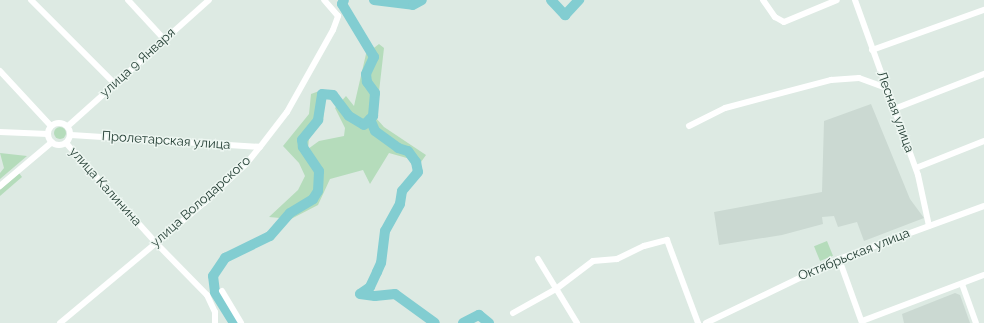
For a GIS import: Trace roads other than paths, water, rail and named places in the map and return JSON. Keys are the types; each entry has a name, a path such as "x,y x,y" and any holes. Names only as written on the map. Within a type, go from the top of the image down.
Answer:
{"street":[{"path":"31,0 115,84"},
{"path":"128,0 164,39"},
{"name":"улица 9 Января","path":"68,126 209,0"},
{"name":"улица Володарского","path":"60,323 214,194 260,147 287,112 338,16 324,0"},
{"path":"763,0 775,17 784,22 837,0"},
{"name":"Лесная улица","path":"854,0 916,168 929,226"},
{"path":"872,50 984,10"},
{"path":"0,71 51,126"},
{"path":"894,109 984,74"},
{"path":"690,126 725,108 831,80 859,78 886,88"},
{"path":"61,122 68,126 71,135 66,143 57,145 52,142 48,134 51,126 61,122"},
{"path":"0,132 48,134"},
{"name":"Пролетарская улица","path":"71,135 260,147"},
{"path":"916,168 984,141"},
{"path":"0,186 52,142"},
{"name":"улица Калинина","path":"66,143 156,243 207,295 215,312 215,323"},
{"name":"Октябрьская улица","path":"706,323 839,259 984,206"},
{"path":"512,313 556,289 593,262 618,259 644,246 667,240 698,323"},
{"path":"538,259 577,323"},
{"path":"839,259 862,322 984,275"},
{"path":"962,284 976,323"},
{"path":"222,291 241,323"}],"waterway":[{"path":"234,323 215,292 213,276 225,258 270,236 290,213 313,199 318,191 319,171 303,147 302,140 318,120 322,94 333,95 349,116 364,125 373,116 375,93 367,82 366,74 374,57 342,4 344,0"},
{"path":"374,0 413,5 422,0"},
{"path":"551,0 565,15 579,0"},
{"path":"370,119 375,131 398,148 408,151 416,162 418,172 402,191 400,204 385,231 381,263 370,287 360,294 375,296 395,294 435,323"},
{"path":"463,323 479,315 489,323"}]}
